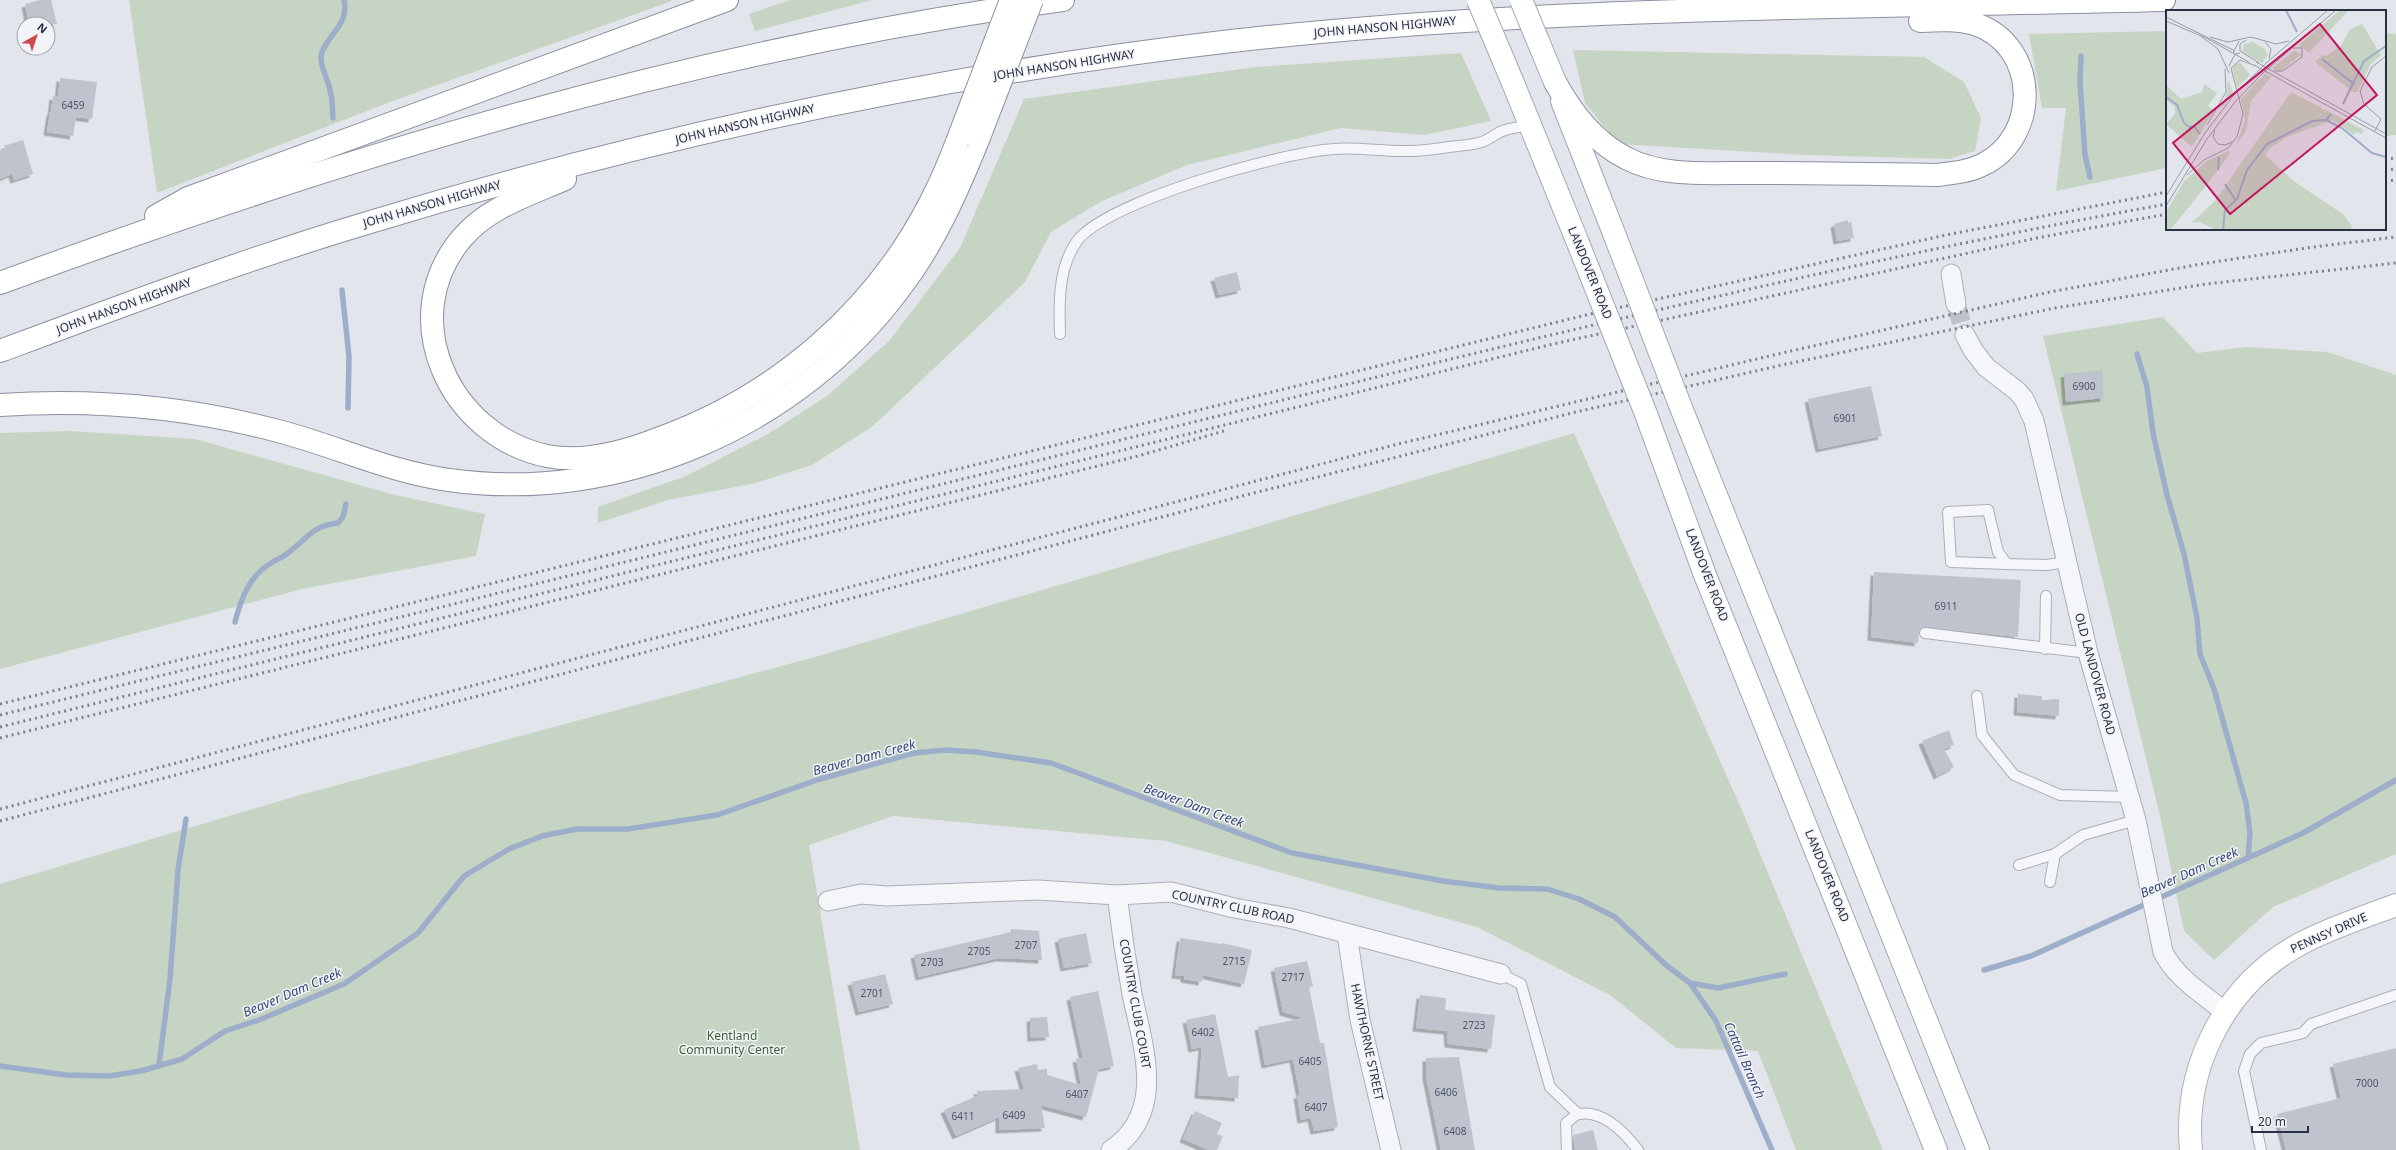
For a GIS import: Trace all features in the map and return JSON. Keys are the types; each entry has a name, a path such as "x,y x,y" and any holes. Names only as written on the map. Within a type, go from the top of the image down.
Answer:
{"main road":[{"path":"106,244 188,198 727,0"},
{"path":"0,405 88,404 170,410 201,415 280,431 402,470 473,483 520,485 580,480 634,469 680,454 751,420 792,394 845,349 884,308 918,262 952,204 968,141 1011,0"},
{"path":"631,150 518,199 487,216 464,235 448,258 442,271 433,304 432,325 439,362 446,379 463,407 485,428 510,444 530,452 568,458 596,456 631,448 709,419 774,381 816,348 875,287 903,248 968,141 1032,0"},
{"path":"0,283 198,212 388,151 578,98 771,52 1063,0"},
{"name":"LANDOVER ROAD","path":"1478,0 1578,243 1646,414 1706,575 1936,1150"},
{"path":"1521,0 1555,82 1680,405 1978,1150"},
{"name":"JOHN HANSON HIGHWAY","path":"0,351 173,288 364,223 631,150 878,96 1025,69 1166,50 1406,24 1620,13 2164,0"},
{"path":"1555,82 1580,121 1614,151 1637,163 1653,168 1695,172 1955,173 1982,165 1994,158 2013,138 2024,112 2026,95 2019,64 2012,51 2002,40 1990,31 1975,25 1945,20 1734,25 1620,13"},
{"name":"PENNSY DRIVE","path":"2191,1150 2191,1110 2194,1089 2203,1055 2225,1012 2246,986 2286,952 2326,932 2396,905"}],"street":[{"path":"1952,274 1956,304"},
{"name":"OLD LANDOVER ROAD","path":"1965,335 1979,359 1990,370 2017,391 2029,409 2038,433 2066,562 2088,653 2136,820 2158,932 2164,952 2175,970 2225,1012"},
{"name":"COUNTRY CLUB ROAD","path":"828,901 861,894 887,896 1038,890 1116,895 1171,892 1347,934 1501,974"},
{"name":"COUNTRY CLUB COURT","path":"1111,1150 1122,1143 1132,1131 1147,1093 1147,1071 1144,1044 1132,993 1116,895"},
{"name":"HAWTHORNE STREET","path":"1347,934 1360,1020 1391,1150"}],"lane":[{"path":"1060,334 1059,307 1062,280 1068,257 1078,240 1099,224 1151,199 1201,180 1299,153 1334,149 1410,151 1450,147 1483,142 1502,131 1530,125"},
{"path":"2007,564 1998,552 1988,510 1948,512 1951,562 2007,564 2047,565 2066,562"},
{"path":"2045,649 2046,596"},
{"path":"1925,633 2045,649 2088,653"},
{"path":"1977,696 1982,735 2014,775 2060,796 2130,797"},
{"path":"2019,865 2055,854 2083,835 2136,820"},
{"path":"2050,882 2055,854"},
{"path":"1501,974 1521,984 1550,1087 1578,1114"},
{"path":"2261,1150 2244,1071 2250,1054 2261,1043 2303,1033 2311,1024 2396,995"},
{"path":"1567,1150 1566,1123 1578,1114 1596,1115 1624,1133 1638,1150"}],"green space":[{"path":"129,0 672,1 390,102 157,193"},
{"path":"790,0 872,0 755,31 749,14"},
{"path":"2166,31 2166,168 2056,191 2066,108 2042,108 2029,34"},
{"path":"2386,33 2396,34 2396,135 2386,136"},
{"path":"1573,50 1924,57 1964,82 1981,118 1975,151 1949,159 1806,155 1618,144 1585,103"},
{"path":"1461,53 1491,121 1424,135 1341,128 1187,165 1100,202 1051,232 1025,282 873,426 812,465 756,483 668,500 598,523 598,507 686,476 768,434 827,396 889,341 960,248 1024,99 1256,67"},
{"path":"2163,317 2197,353 2247,347 2327,352 2396,375 2396,854 2273,907 2214,960 2184,931 2160,816 2043,336"},
{"path":"70,431 195,439 395,495 485,514 476,556 302,589 0,669 0,433"},
{"name":"Kentland Community Center","path":"1574,433 1741,808 1883,1150 1796,1150 1758,1051 1676,1048 1610,995 1477,927 1166,841 893,816 809,845 860,1150 0,1150 0,884 300,795 815,657"}],"building":[{"path":"40,0 51,0 55,16 27,16 25,4"},
{"path":"60,78 97,82 92,119 76,117 73,136 47,132 53,96 58,97"},
{"path":"23,140 33,174 14,180 12,174 0,179 0,151 5,149 4,146"},
{"path":"1848,220 1848,223 1851,222 1854,238 1837,241 1834,224"},
{"path":"1237,272 1241,290 1219,295 1214,278"},
{"path":"2102,370 2104,398 2066,402 2064,374"},
{"path":"1871,386 1882,436 1819,449 1808,399"},
{"path":"1874,572 2021,580 2018,637 1925,627 1919,631 1918,643 1871,637"},
{"path":"2018,694 2042,696 2042,700 2059,699 2059,716 2017,712"},
{"path":"1949,730 1954,745 1944,749 1954,767 1937,776 1922,741"},
{"path":"1011,929 1039,931 1042,960 999,958 919,977 914,955 1011,932"},
{"path":"1086,933 1092,963 1064,968 1058,939"},
{"path":"1180,938 1222,943 1252,950 1244,984 1203,975 1202,982 1184,979 1184,976 1175,975"},
{"path":"1307,961 1313,986 1309,987 1320,1043 1324,1043 1338,1127 1314,1131 1311,1118 1301,1120 1297,1095 1300,1095 1293,1059 1265,1065 1258,1027 1304,1018 1283,1012 1274,968"},
{"path":"885,974 893,1004 859,1012 851,982"},
{"path":"1098,991 1114,1066 1099,1069 1086,1117 1041,1105 1045,1128 999,1130 999,1117 956,1136 944,1110 977,1096 977,1091 1024,1089 1018,1068 1037,1064 1038,1070 1047,1069 1047,1075 1081,1085 1076,1059 1083,1058 1070,997"},
{"path":"1420,995 1446,998 1445,1010 1495,1015 1491,1049 1448,1044 1447,1031 1416,1028"},
{"path":"1215,1014 1228,1077 1239,1075 1238,1098 1198,1095 1202,1047 1192,1049 1186,1020"},
{"path":"1047,1017 1049,1037 1031,1038 1030,1018"},
{"path":"2396,1048 2396,1150 2286,1150 2277,1114 2341,1098 2333,1064"},
{"path":"1459,1057 1475,1150 1441,1150 1426,1076 1426,1058"},
{"path":"1195,1111 1222,1123 1217,1134 1223,1136 1217,1150 1209,1150 1183,1139"},
{"path":"1593,1130 1598,1150 1575,1150 1573,1135"}],"waterway":[{"path":"333,118 331,93 322,66 321,56 326,45 342,21 345,8 344,0"},
{"path":"2081,56 2080,82 2085,155 2090,177"},
{"path":"342,290 349,357 348,408"},
{"path":"2137,354 2147,387 2153,433 2167,495 2184,554 2197,618 2200,654 2214,689 2246,803 2250,833 2248,858"},
{"path":"235,622 243,597 257,574 263,568 287,554 311,533 329,524 338,523 343,517 346,504"},
{"name":"Beaver Dam Creek","path":"0,1066 66,1075 109,1076 141,1071 182,1059 225,1031 259,1020 344,984 418,933 464,876 509,849 542,836 577,829 628,829 717,815 820,779 914,753 946,750 976,752 1051,763 1292,853 1443,881 1499,888 1547,889 1579,899 1615,917 1667,966 1690,983 1718,988 1785,974"},
{"name":"Beaver Dam Creek","path":"1984,970 2031,956 2303,833 2396,780"},
{"path":"159,1065 170,979 178,870 186,819"},
{"name":"Cattail Branch","path":"1690,983 1716,1021 1772,1150"}],"tunnel":[{"path":"1956,304 1965,335"}],"railway":[{"path":"2386,159 2396,158"},
{"path":"2386,170 2396,169"},
{"path":"2386,181 2396,180"},
{"path":"0,704 1586,315 1946,235 2166,192"},
{"path":"0,715 1652,311 1909,254 2166,204"},
{"path":"0,727 1553,344 2037,238 2166,214"},
{"path":"0,809 1394,445 1778,354 2050,292 2201,264 2313,247 2396,237"},
{"path":"0,821 1246,495 1576,412 1782,365 2055,308 2206,284 2396,263"},
{"path":"0,738 1138,456 1224,431"}]}
